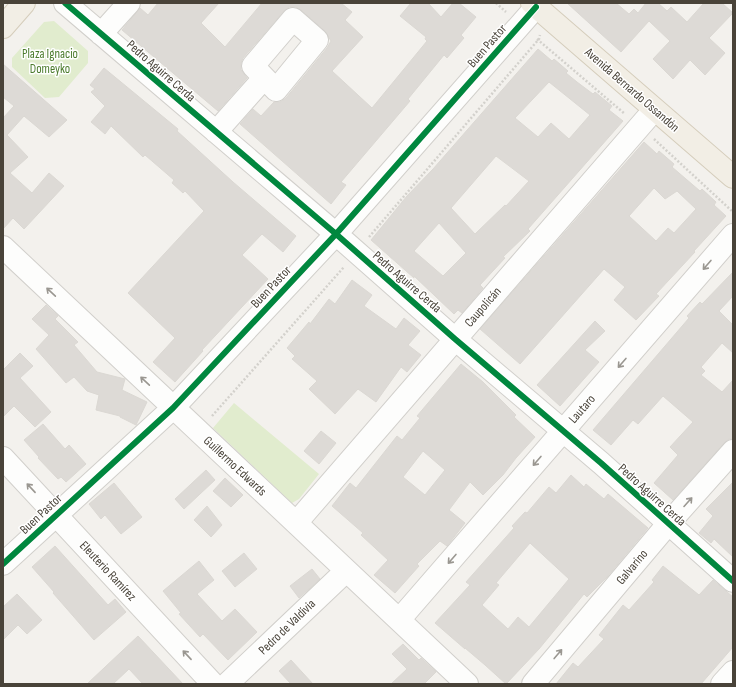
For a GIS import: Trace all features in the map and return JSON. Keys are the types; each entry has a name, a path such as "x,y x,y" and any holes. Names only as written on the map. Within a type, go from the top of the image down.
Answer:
{"main road":[{"path":"3,27 24,3"},
{"name":"Avenida Bernardo Ossandón","path":"538,9 733,177"}],"street":[{"name":"Pedro Aguirre Cerda","path":"65,3 336,234 455,339 563,430 733,581"},
{"path":"101,34 128,3"},
{"name":"Buen Pastor","path":"3,564 174,408 336,234 521,24 538,9"},
{"path":"216,132 264,78"},
{"name":"Caupolicán","path":"296,523 654,110"},
{"name":"Lautaro","path":"399,620 733,235"},
{"name":"Guillermo Edwards","path":"3,247 467,684"},
{"name":"Galvarino","path":"533,684 668,524 733,451"},
{"name":"Eleuterio Ramírez","path":"3,458 213,684"},
{"name":"Pedro de Valdivia","path":"227,684 346,571"},
{"path":"722,684 733,672"}],"path":[{"path":"496,3 640,127 733,212"},
{"path":"198,431 356,253 539,40 538,9"}],"green space":[{"name":"Plaza Ignacio Domeyko","path":"54,21 88,51 88,63 59,97 45,98 12,67 12,58 44,22"},
{"path":"234,403 319,474 299,499 292,503 213,428"}],"building":[{"path":"158,3 219,3 201,23 225,47 262,3 341,3 352,12 345,20 363,37 332,71 372,108 427,41 425,39 426,37 400,16 411,3 428,3 441,17 453,3 459,3 476,17 461,35 464,38 447,58 444,55 408,99 410,101 341,182 346,185 331,204 240,124 253,109 261,116 274,102 280,102 286,98 327,48 331,41 325,31 301,10 296,7 289,7 243,58 241,70 247,78 218,111 122,30 140,8 148,15"},
{"path":"567,3 616,3 629,14 634,9 638,13 646,3 658,3 667,11 671,7 687,22 704,3 722,3 733,13 709,38 725,53 705,75 690,60 673,79 653,59 670,41 649,21 621,52"},
{"path":"538,49 552,61 554,59 568,71 566,73 577,82 593,94 595,92 612,106 609,110 623,121 528,229 530,231 503,257 505,258 480,285 483,288 462,313 458,310 454,314 414,276 414,278 371,240 407,196 433,169","holes":["549,82 590,115 569,139 551,123 538,137 515,118","496,156 529,181 506,206 505,205 475,234 451,208","439,223 466,253 443,276 414,251"]},
{"path":"3,64 67,120 49,137 24,116 7,135 28,157 10,173 32,193 49,173 64,186 24,229 13,218 3,229 3,118 14,106 3,97"},
{"path":"104,68 178,129 177,131 233,182 296,236 283,252 262,234 242,255 268,279 202,350 203,351 175,382 153,362 175,338 128,293 204,211 185,191 183,193 172,183 174,180 145,155 143,157 111,126 105,134 91,122 105,106 91,92 95,89 90,85"},
{"path":"644,142 657,154 659,151 674,164 672,167 700,191 702,189 716,202 714,205 726,216 656,294 659,296 636,320 614,300 625,287 604,269 520,364 480,329","holes":["654,188 665,199 677,191 696,209 674,233 668,228 656,241 629,216"]},
{"path":"733,272 733,296 719,311 733,325 733,353 722,343 701,367 705,371 701,375 722,392 733,380 733,439 729,439 724,443 673,500 654,483 678,455 670,447 693,422 663,396 638,424 633,420 611,445 593,430 689,318 687,316 700,302 702,304"},
{"path":"352,280 372,295 364,306 396,329 404,318 420,331 408,345 421,355 407,372 401,367 376,402 358,389 335,414 309,389 317,381 292,359 295,356 287,348 309,322 310,324 329,299 335,304"},
{"path":"46,305 58,316 55,319 78,342 74,345 97,372 125,379 122,390 147,402 136,425 120,416 96,410 99,395 87,391 74,377 66,383 36,349 49,335 32,319"},
{"path":"595,321 605,331 585,350 599,362 560,406 537,385"},
{"path":"20,353 33,366 20,378 51,412 35,427 14,406 3,417 3,370"},
{"path":"461,364 483,382 516,415 514,417 535,437 503,475 483,495 470,482 449,510 465,523 447,546 440,541 417,564 419,566 395,593 374,575 388,560 361,535 363,533 332,506 350,483 356,488 397,436 402,440 420,418 417,416","holes":["423,451 445,470 425,495 403,477"]},
{"path":"43,424 65,449 69,445 86,464 66,482 61,477 58,479 38,458 39,457 24,440"},
{"path":"321,431 336,443 319,464 304,451"},
{"path":"206,470 215,480 184,509 175,499"},
{"path":"571,475 584,487 586,484 604,499 608,494 648,528 607,577 587,597 584,594 539,649 506,684 435,623 470,585 466,582 514,528 512,526 525,512 527,513 549,487 556,493","holes":["530,543 569,579 529,627 518,617 508,629 482,605 499,585 496,583"]},
{"path":"225,478 243,495 231,507 213,491"},
{"path":"733,482 733,557 714,539 711,543 699,533 713,516 706,509"},
{"path":"114,483 142,517 121,534 105,515 101,519 89,504"},
{"path":"207,506 222,525 211,537 194,520"},
{"path":"55,546 108,605 115,599 126,612 94,640 32,567"},
{"path":"244,553 257,569 235,587 222,571"},
{"path":"199,561 214,580 197,594 222,621 235,609 257,632 228,660 203,634 200,637 179,614 181,613 163,591"},
{"path":"663,566 699,595 713,580 733,597 733,647 701,684 556,684 573,663 578,667 604,639 599,635 623,605 629,610 654,582 652,580"},
{"path":"312,569 320,579 299,598 290,586"},
{"path":"17,594 42,620 27,634 18,625 3,640 3,607"},
{"path":"138,636 183,684 143,684 129,669 113,684 87,684"},
{"path":"403,644 419,660 421,658 436,672 424,684 391,684 407,669 392,654"},
{"path":"291,660 313,684 291,684 279,671"}],"cycle path":[{"path":"65,3 601,463 733,581"},
{"path":"3,564 173,408 336,234 536,7"}]}
